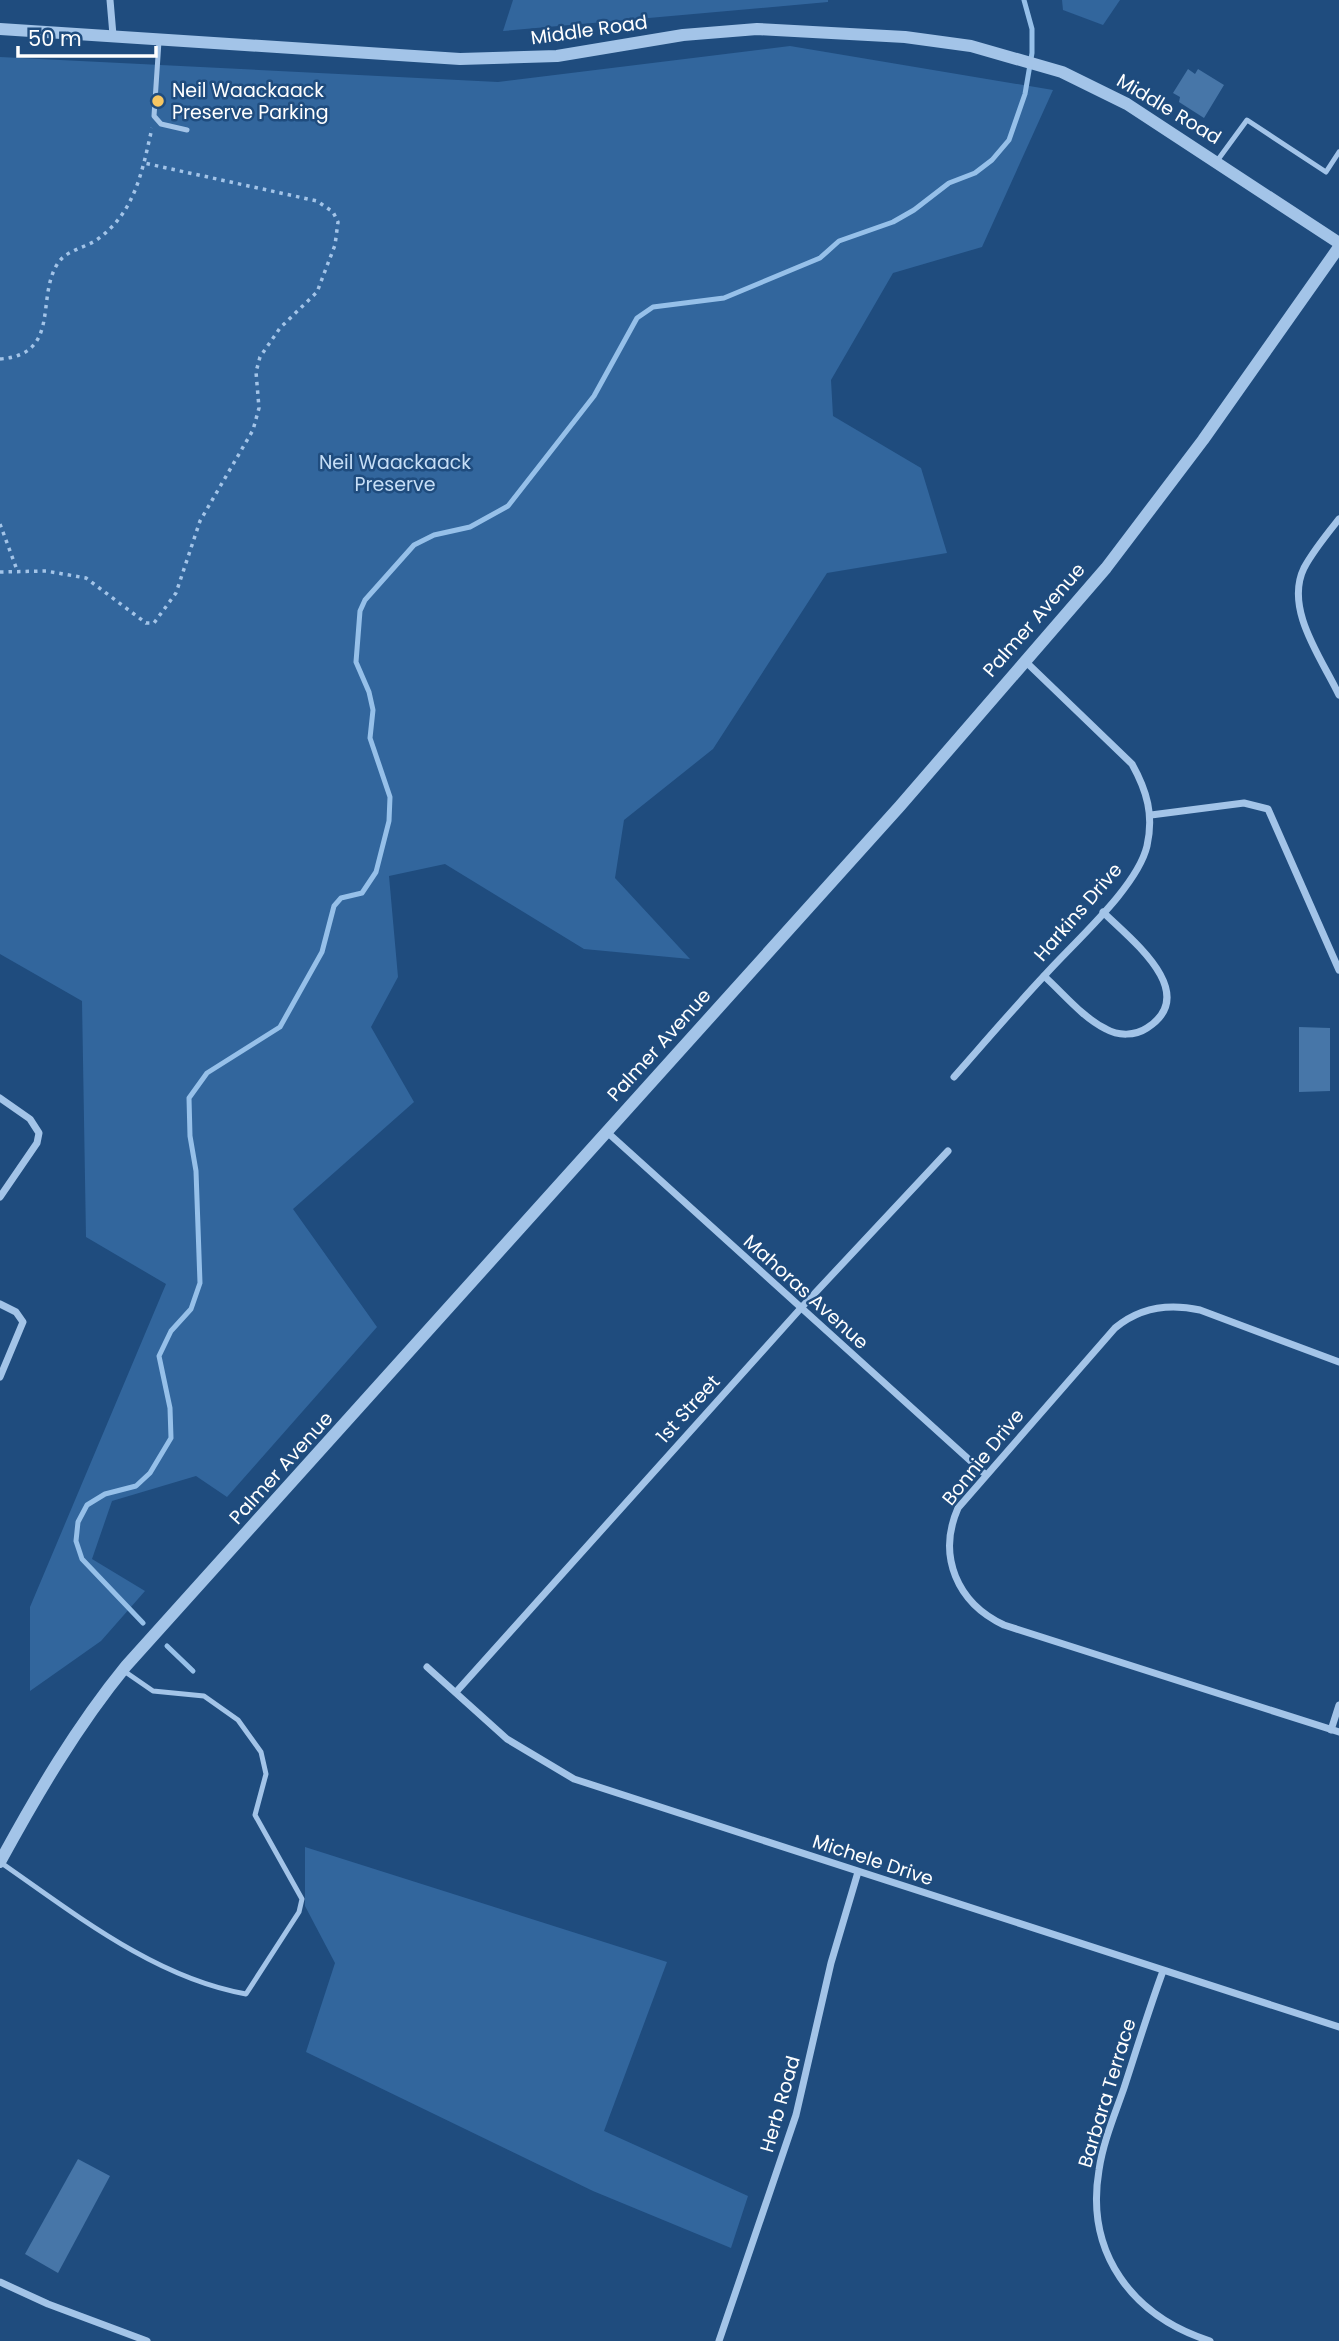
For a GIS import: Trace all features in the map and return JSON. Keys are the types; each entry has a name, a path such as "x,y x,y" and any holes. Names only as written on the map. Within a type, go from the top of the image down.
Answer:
{"street":[{"path":"110,0 113,35"},
{"name":"Middle Road","path":"0,29 472,59 556,56 683,35 757,29 905,37 971,46 1077,79 1127,104 1217,161 1339,245"},
{"name":"Palmer Avenue","path":"0,1862 56,1766 123,1670 900,806 1025,660 1144,520 1339,245"},
{"path":"1339,519 1304,567 1298,599 1300,615 1339,695"},
{"name":"Harkins Drive","path":"954,1077 1103,912 1142,861 1152,815 1143,783 1127,758 1025,660"},
{"path":"1152,815 1244,803 1268,809 1339,970"},
{"path":"1044,976 1108,1031 1133,1034 1156,1021 1167,995 1160,970 1103,912"},
{"path":"0,1098 30,1119 39,1133 37,1143 0,1196"},
{"name":"Mahoras Avenue","path":"607,1132 985,1475"},
{"name":"1st Street","path":"457,1691 801,1308 948,1151"},
{"path":"0,1304 16,1312 23,1322 0,1377"},
{"name":"Bonnie Drive","path":"1335,1731 1004,1625 975,1608 962,1593 953,1572 949,1533 957,1508 985,1475 1115,1328 1145,1310 1181,1305 1200,1310 1339,1362"},
{"name":"Michele Drive","path":"427,1667 457,1691 507,1739 575,1779 1339,2027"},
{"path":"1335,1731 1339,1705"},
{"name":"Herb Road","path":"719,2341 796,2115 831,1963 858,1872"},
{"name":"Barbara Terrace","path":"1163,1971 1103,2151 1097,2187 1097,2210 1110,2263 1129,2289 1162,2320 1210,2341"},
{"path":"0,2283 147,2341"}],"lane":[{"path":"159,38 154,116 161,124 187,130"},
{"path":"1217,161 1247,120 1326,172 1339,152"},
{"path":"0,1862 120,1943 211,1988 246,1994 299,1912 302,1899 255,1815 266,1774 261,1752 238,1720 204,1696 153,1691 123,1670"}],"path":[{"path":"0,368 2,359 16,356 36,343 42,333 52,275 58,263 65,255 103,234 130,206 144,163 154,116"},
{"path":"0,572 66,572 86,578 146,623 154,623 176,593 200,522 253,430 259,408 256,372 260,357 280,328 317,292 335,245 338,222 334,212 317,201 144,163"},
{"path":"0,524 17,570"}],"green space":[{"path":"513,0 828,0 828,2 503,31"},
{"path":"1062,0 1120,0 1103,25 1063,10"},
{"name":"Neil Waackaack Preserve","path":"790,46 1053,90 982,247 893,273 831,380 833,416 921,468 947,553 827,573 713,749 624,820 615,878 690,959 584,949 445,864 389,876 398,977 371,1027 414,1102 293,1209 377,1327 227,1497 196,1476 112,1501 92,1559 145,1591 101,1641 30,1691 30,1607 166,1284 86,1237 82,1001 0,954 0,57 498,82"},
{"path":"305,1847 667,1962 604,2131 748,2196 731,2248 593,2191 306,2052 335,1963 305,1906"}],"building":[{"path":"1188,69 1195,74 1198,69 1224,85 1204,118 1179,102 1180,97 1173,93"},
{"path":"1299,1027 1330,1028 1330,1091 1299,1092"},
{"path":"78,2159 110,2176 58,2273 25,2254"}],"waterway":[{"path":"143,1623 82,1559 76,1541 78,1522 87,1505 105,1494 136,1486 150,1473 171,1438 170,1408 159,1356 171,1331 191,1309 200,1283 196,1171 190,1136 189,1098 207,1073 280,1027 322,952 334,906 341,898 362,893 376,872 389,821 390,797 370,738 373,710 369,692 356,662 360,611 365,600 414,545 434,535 470,527 508,506 594,396 637,318 653,307 724,298 820,258 839,241 893,222 914,210 949,183 975,173 992,160 1009,140 1025,94 1032,53 1032,29 1024,0"},
{"path":"167,1646 193,1671"}],"place":[{"name":"Neil Waackaack Preserve Parking","path":"158,101"}]}
